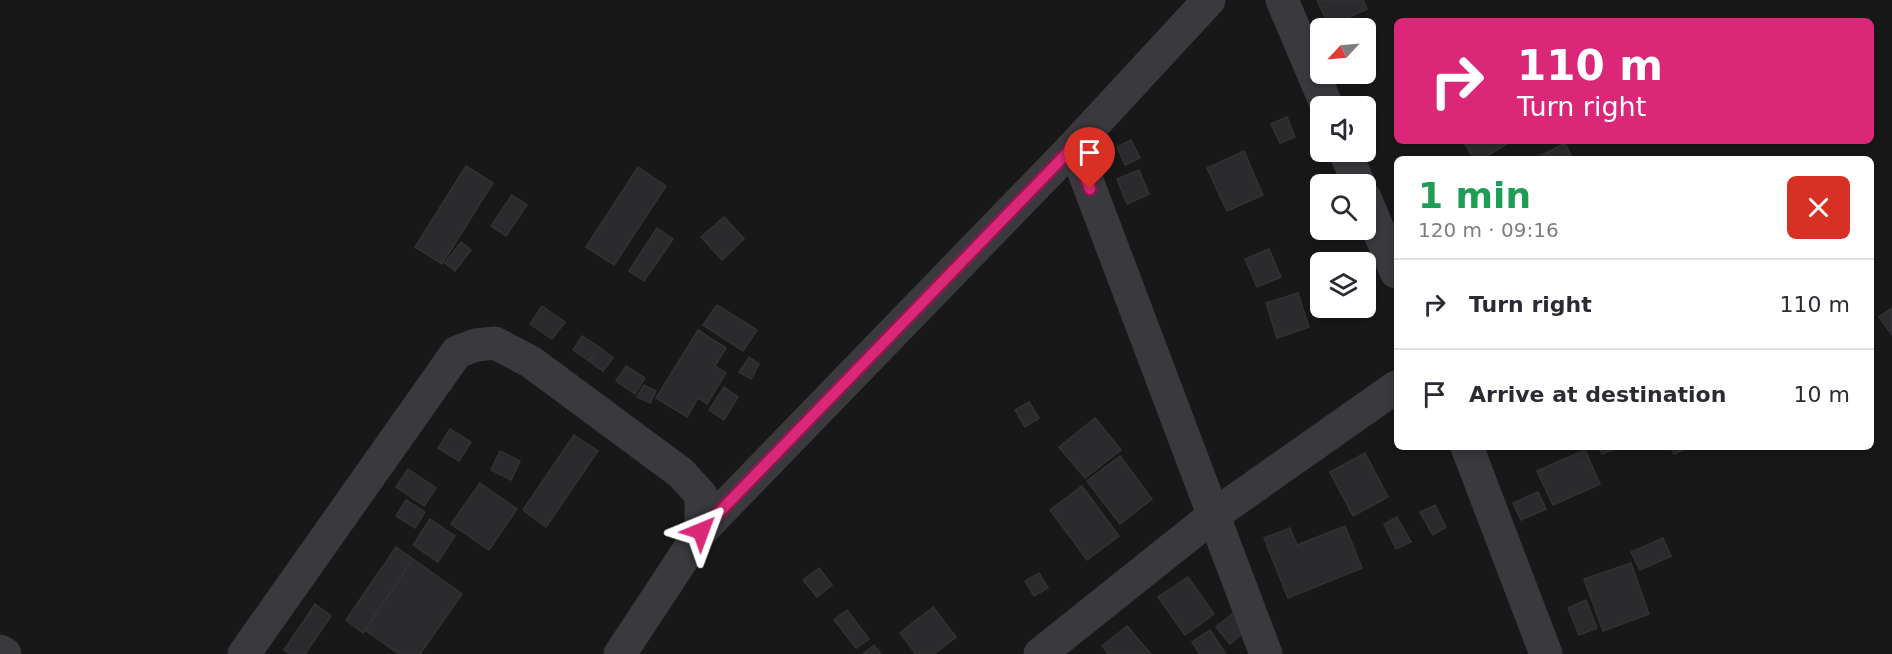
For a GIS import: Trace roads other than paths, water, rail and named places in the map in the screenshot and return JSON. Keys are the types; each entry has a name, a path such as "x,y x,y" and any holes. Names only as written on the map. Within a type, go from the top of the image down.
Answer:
{"street":[{"path":"620,654 701,531 1074,146 1209,0"},
{"path":"1282,0 1322,96"},
{"path":"1074,146 1266,654"},
{"path":"1376,224 1394,267"},
{"path":"244,654 457,352 476,345 495,343 531,362 681,473 701,495 701,531"},
{"path":"1040,654 1214,515 1394,388"},
{"path":"1468,450 1546,654"},
{"path":"0,651 5,654"}]}
